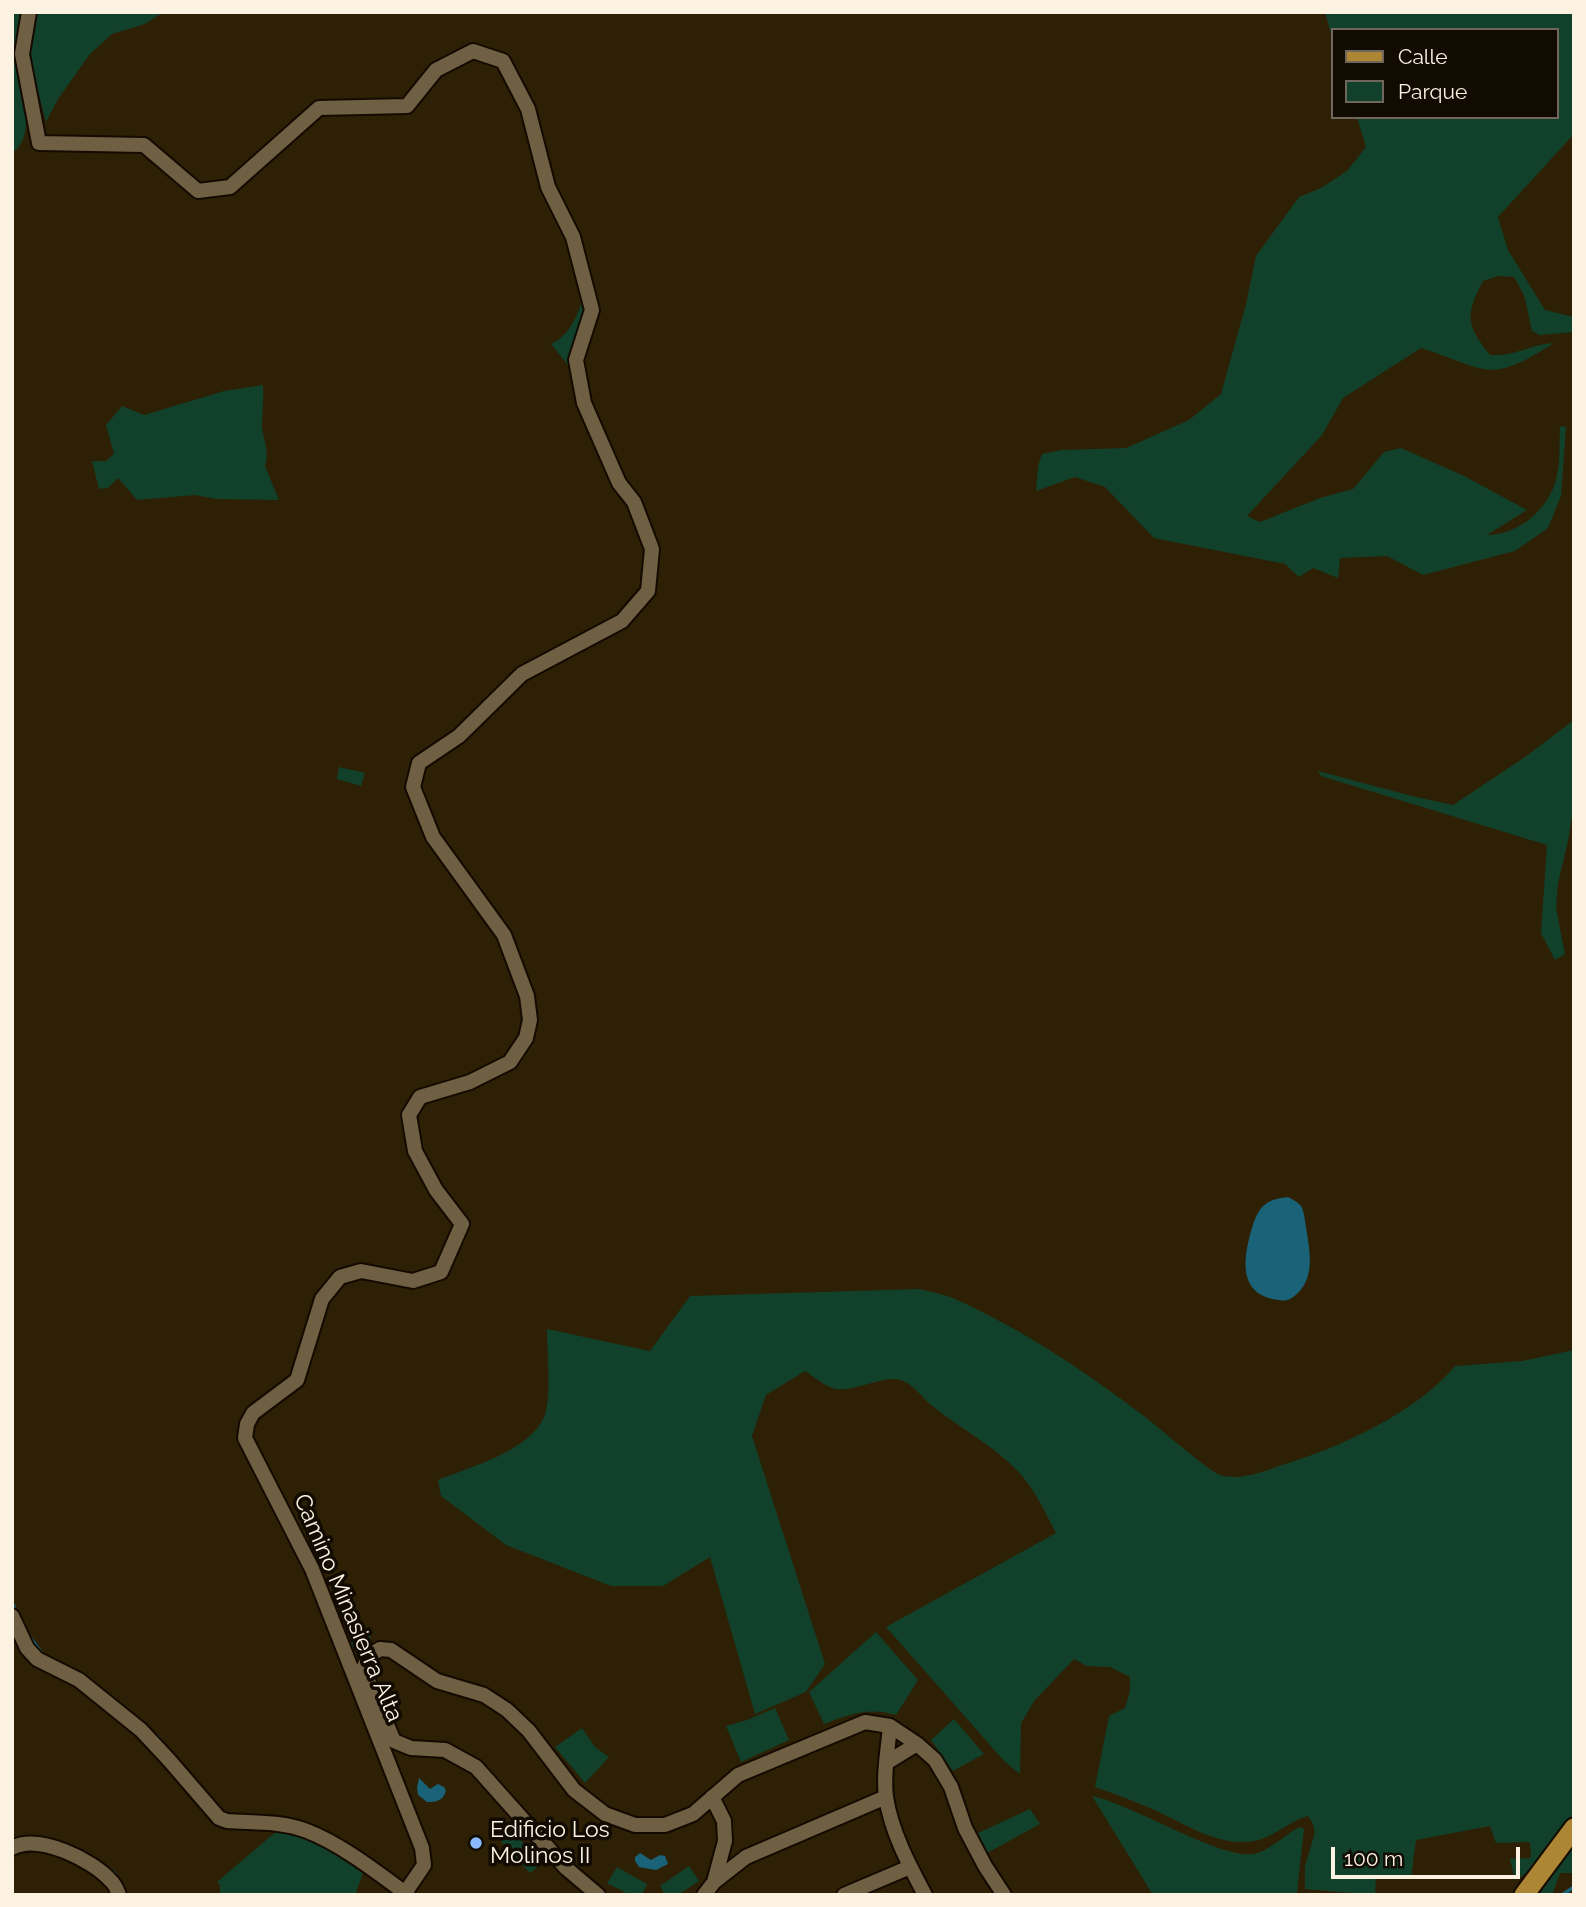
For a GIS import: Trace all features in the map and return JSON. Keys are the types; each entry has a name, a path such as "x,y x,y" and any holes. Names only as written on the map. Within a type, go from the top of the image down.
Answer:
{"main road":[{"path":"1524,1895 1574,1828"}],"street":[{"name":"Camino Minasierra Alta","path":"29,12 22,54 39,143 144,145 198,191 230,187 318,108 407,106 436,70 473,51 503,61 528,109 548,187 573,237 592,310 576,360 584,403 619,483 634,502 652,549 648,591 622,621 522,674 459,736 419,763 413,787 433,837 505,935 527,996 530,1020 526,1038 510,1062 470,1083 420,1097 409,1115 415,1151 436,1190 462,1224 442,1272 413,1281 362,1271 340,1277 322,1299 297,1380 253,1413 247,1424 245,1438 312,1569 422,1847 424,1865 407,1894"},
{"path":"12,1616 27,1648 37,1659 79,1680 141,1730 219,1818 227,1821 280,1824 307,1831 330,1843 407,1894"},
{"path":"598,1895 566,1868 476,1767 445,1750 411,1748 394,1741 363,1669 369,1656 380,1649 391,1650 437,1681 484,1695 507,1710 529,1731 575,1790 605,1814 635,1825 665,1825 693,1814 738,1774 865,1722 890,1726 935,1760 951,1787 965,1828 1004,1895"},
{"path":"890,1726 886,1797 910,1867 925,1895"},
{"path":"886,1763 917,1744"},
{"path":"712,1797 723,1821 724,1840 714,1882"},
{"path":"704,1895 714,1882 747,1857 886,1797"},
{"path":"724,1840 747,1857"},
{"path":"12,1848 33,1842 59,1849 102,1872 113,1882 119,1895"},
{"path":"845,1895 910,1867"}],"green space":[{"path":"12,12 22,12 18,28 18,50 26,121 25,134 12,153"},
{"path":"34,12 164,12 145,24 112,34 90,54 58,99 46,122 27,50"},
{"path":"1325,12 1574,12 1574,134 1498,217 1508,250 1545,310 1574,317 1574,332 1540,335 1532,331 1524,295 1514,277 1498,276 1483,281 1473,303 1471,320 1476,336 1490,355 1507,354 1554,343 1515,365 1489,370 1421,348 1343,398 1322,435 1247,516 1260,522 1320,498 1353,489 1384,452 1401,448 1464,476 1527,510 1487,535 1498,534 1528,521 1549,496 1558,471 1560,426 1566,427 1561,496 1548,528 1515,551 1423,575 1387,556 1340,558 1338,578 1313,568 1299,577 1285,564 1154,538 1105,487 1075,477 1036,491 1042,454 1062,450 1126,448 1189,420 1221,394 1246,304 1256,256 1299,197 1321,188 1347,171 1366,147 1358,119 1558,119 1558,28 1330,30"},
{"path":"585,292 578,396 567,364 551,344 569,329"},
{"path":"263,385 262,426 267,456 265,466 279,500 216,499 195,495 137,500 118,478 108,488 99,489 92,461 106,461 114,454 106,425 122,406 144,415 224,391"},
{"path":"1574,720 1574,803 1558,883 1556,908 1565,954 1555,960 1541,933 1547,845 1321,776 1318,771 1453,805 1525,757"},
{"path":"339,767 365,773 361,786 337,779"},
{"path":"919,1289 955,1299 1029,1338 1122,1400 1214,1472 1228,1477 1259,1473 1352,1439 1420,1399 1455,1366 1522,1361 1574,1350 1574,1814 1525,1874 1515,1880 1510,1859 1531,1858 1530,1842 1496,1843 1490,1826 1416,1840 1411,1878 1376,1876 1375,1895 1305,1889 1305,1866 1315,1832 1308,1816 1261,1839 1228,1841 1095,1787 1109,1716 1125,1708 1130,1691 1130,1677 1110,1667 1087,1666 1074,1659 1035,1700 1021,1723 1020,1774 1005,1762 886,1627 1056,1533 1033,1490 1013,1466 930,1404 911,1385 901,1380 888,1379 839,1389 825,1385 805,1371 766,1395 752,1436 825,1664 806,1692 755,1714 710,1557 663,1586 611,1586 506,1545 441,1496 438,1480 501,1455 530,1436 540,1424 546,1411 548,1394 547,1329 650,1351 690,1296"},
{"path":"368,1630 371,1639 363,1646 355,1649 348,1646 362,1631"},
{"path":"876,1632 918,1680 896,1715 860,1713 824,1724 809,1692"},
{"path":"775,1708 789,1740 741,1762 726,1726"},
{"path":"954,1719 984,1754 953,1771 931,1740"},
{"path":"582,1728 595,1747 609,1757 585,1783 555,1747"},
{"path":"1092,1796 1238,1853 1259,1852 1300,1827 1304,1829 1297,1893 1153,1895"},
{"path":"1030,1809 1040,1824 987,1853 978,1833"},
{"path":"278,1830 321,1844 363,1873 355,1895 220,1895 220,1885 217,1882"},
{"path":"513,1831 542,1863 530,1873 501,1842"},
{"path":"1574,1844 1573,1873 1560,1873 1552,1895 1539,1895"},
{"path":"689,1866 699,1881 678,1895 665,1895 660,1886"},
{"path":"617,1867 647,1884 642,1895 630,1895 607,1883"}],"water":[{"path":"1288,1197 1303,1210 1310,1261 1304,1286 1292,1298 1282,1300 1267,1297 1251,1286 1247,1277 1246,1257 1253,1226 1261,1209 1267,1203"},
{"path":"419,1778 430,1789 438,1784 444,1787 446,1791 443,1797 427,1802 418,1795"},
{"path":"640,1853 651,1860 660,1855 665,1856 668,1864 656,1870 639,1867 635,1857"}],"waterway":[{"path":"12,1603 17,1614"},
{"path":"29,1636 43,1655"},
{"path":"87,1679 114,1699"},
{"path":"120,1704 144,1724"},
{"path":"149,1729 159,1738"},
{"path":"14,1840 38,1837 61,1843"},
{"path":"99,1862 119,1880"},
{"path":"1562,1895 1574,1887"}],"place":[{"name":"Edificio Los Molinos II","path":"476,1843"}]}
